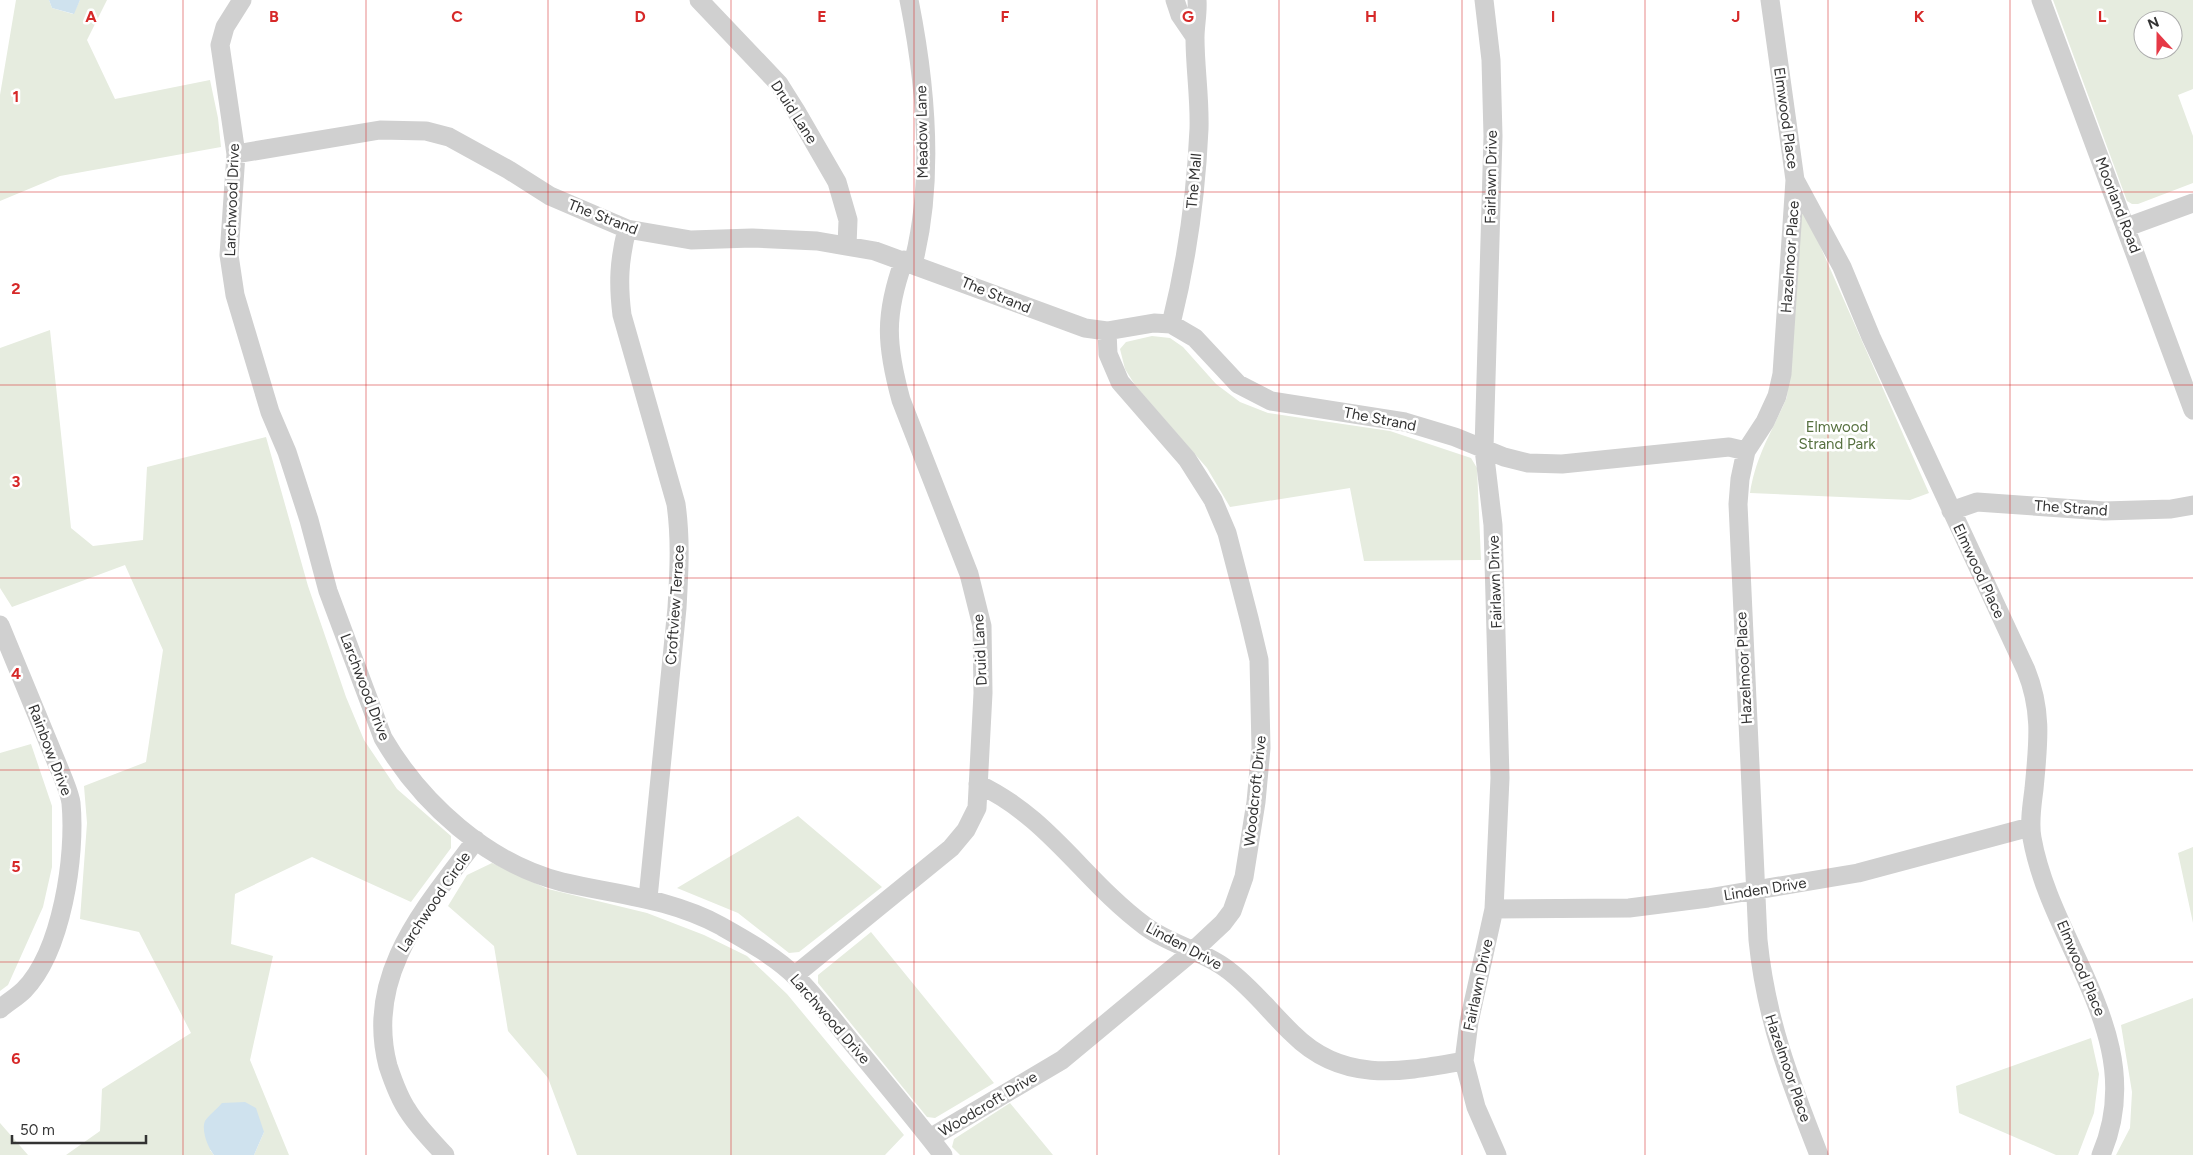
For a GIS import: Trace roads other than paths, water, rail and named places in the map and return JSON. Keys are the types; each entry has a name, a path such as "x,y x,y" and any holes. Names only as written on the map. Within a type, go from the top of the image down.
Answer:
{"street":[{"name":"Larchwood Drive","path":"242,0 225,27 220,45 236,154 229,255 235,295 270,412 287,452 328,591 383,738 395,759 414,784 476,840 517,865 559,881 648,898 678,906 720,926 795,976 943,1155"},
{"name":"Druid Lane","path":"699,0 779,84 801,119 837,182 848,220 847,246"},
{"name":"Meadow Lane","path":"908,262 920,239 925,139 923,91 909,0"},
{"path":"1176,0 1180,15 1195,36"},
{"name":"The Mall","path":"1171,324 1184,273 1195,186 1198,85 1195,36 1198,13 1197,0"},
{"name":"Fairlawn Drive","path":"1484,0 1491,60 1493,136 1484,449 1493,525 1500,778 1494,909 1469,1022 1464,1061 1476,1107 1498,1155"},
{"name":"Elmwood Place","path":"1770,0 1795,180 1842,267 1951,511 2026,670 2037,703 2038,736 2030,827 2044,881 2103,1017 2114,1073 2114,1102 2101,1155"},
{"name":"Moorland Road","path":"2041,0 2193,410"},
{"name":"The Strand","path":"236,154 380,130 426,131 449,137 509,170 550,196 627,229 691,240 752,238 817,241 847,246 908,262 1065,322 1107,331 1154,324 1171,324 1195,338 1238,384 1271,401 1405,422 1455,436 1484,449 1528,463 1562,464 1729,447 1746,451"},
{"name":"Hazelmoor Place","path":"1795,180 1782,374 1777,396 1765,422 1746,451 1740,479 1738,504 1739,557 1762,982 1768,1010 1790,1079 1819,1155"},
{"path":"2127,228 2193,204"},
{"name":"Croftview Terrace","path":"627,229 621,253 618,284 622,315 676,504 680,555 662,765 648,898"},
{"name":"Druid Lane","path":"795,976 951,848 966,830 977,808 983,652 977,604 969,574 901,400 890,354 888,324 897,278 908,262"},
{"name":"Woodcroft Drive","path":"930,1138 1062,1060 1192,952 1232,911 1244,877 1256,802 1261,748 1259,660 1227,533 1213,500 1187,459 1120,382 1108,354 1107,331"},
{"name":"The Strand","path":"1951,511 1977,502 2104,511 2170,509 2193,506"},
{"name":"Rainbow Drive","path":"0,625 63,778 70,801 72,818 69,862 53,941 41,966 24,990 0,1009"},
{"name":"Linden Drive","path":"978,784 1019,806 1069,852 1107,893 1146,927 1176,945 1215,960 1229,970 1295,1036 1318,1053 1339,1064 1361,1070 1386,1072 1407,1071 1464,1061"},
{"name":"Linden Drive","path":"1494,909 1629,908 1708,898 1858,872 2030,827"},
{"name":"Larchwood Circle","path":"445,1155 418,1125 399,1095 385,1053 382,1020 391,969 402,944 476,840"}],"water":[{"path":"49,0 80,0 74,14 52,8"},
{"path":"245,1102 256,1108 264,1132 254,1155 214,1155 206,1139 205,1121 222,1103"}],"park label":[{"name":"Elmwood Strand Park","path":"1837,436"}]}
